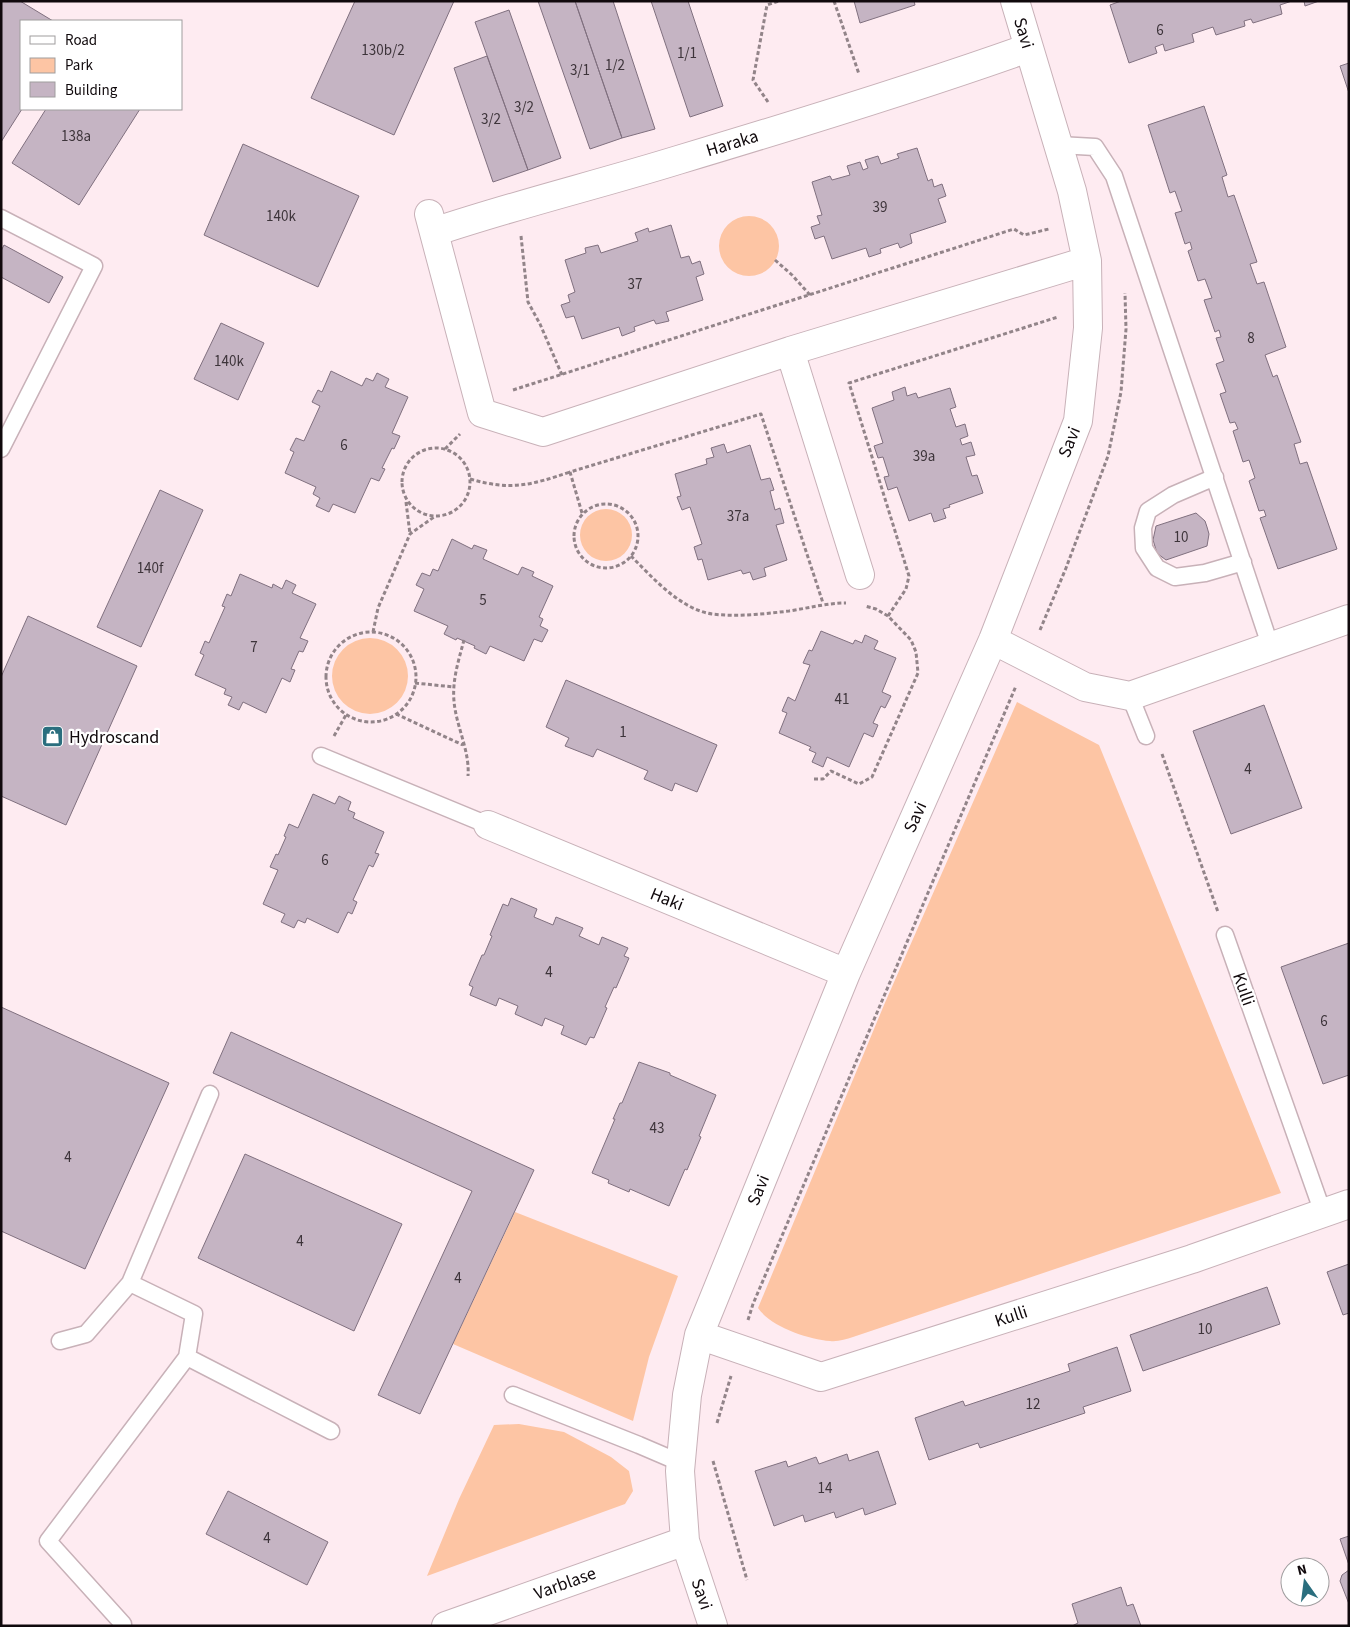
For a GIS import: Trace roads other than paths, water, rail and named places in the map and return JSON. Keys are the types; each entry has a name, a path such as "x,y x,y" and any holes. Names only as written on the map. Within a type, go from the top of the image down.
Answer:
{"street":[{"name":"Savi","path":"713,1626 685,1541 681,1463 687,1395 699,1336 846,973 993,640 1078,421 1088,328 1087,262 1072,191 1015,1"},
{"name":"Haraka","path":"790,351 543,432 482,413 432,223 483,216 678,160 968,69 1028,48"},
{"path":"860,574 790,351 1087,262"},
{"path":"993,640 1085,687 1130,696 1270,645 1349,619"},
{"name":"Haki","path":"488,825 846,973"},
{"name":"Kulli","path":"699,1336 821,1377 1183,1262 1349,1204"},
{"name":"Varblase","path":"446,1626 685,1541"}],"lane":[{"path":"1059,145 1095,147 1114,176 1270,645"},
{"path":"1,218 94,266 1,449"},
{"path":"1214,478 1173,494 1148,511 1143,528 1144,548 1157,568 1175,577 1205,573 1242,562"},
{"path":"1130,696 1146,736"},
{"path":"321,756 488,825"},
{"name":"Kulli","path":"1225,935 1323,1214"},
{"path":"60,1341 86,1334 130,1283 210,1094"},
{"path":"123,1624 48,1541 187,1357 194,1314 130,1283"},
{"path":"187,1357 331,1431"},
{"path":"513,1395 681,1463"}],"place":[{"name":"Hydroscand","path":"53,737"}]}
